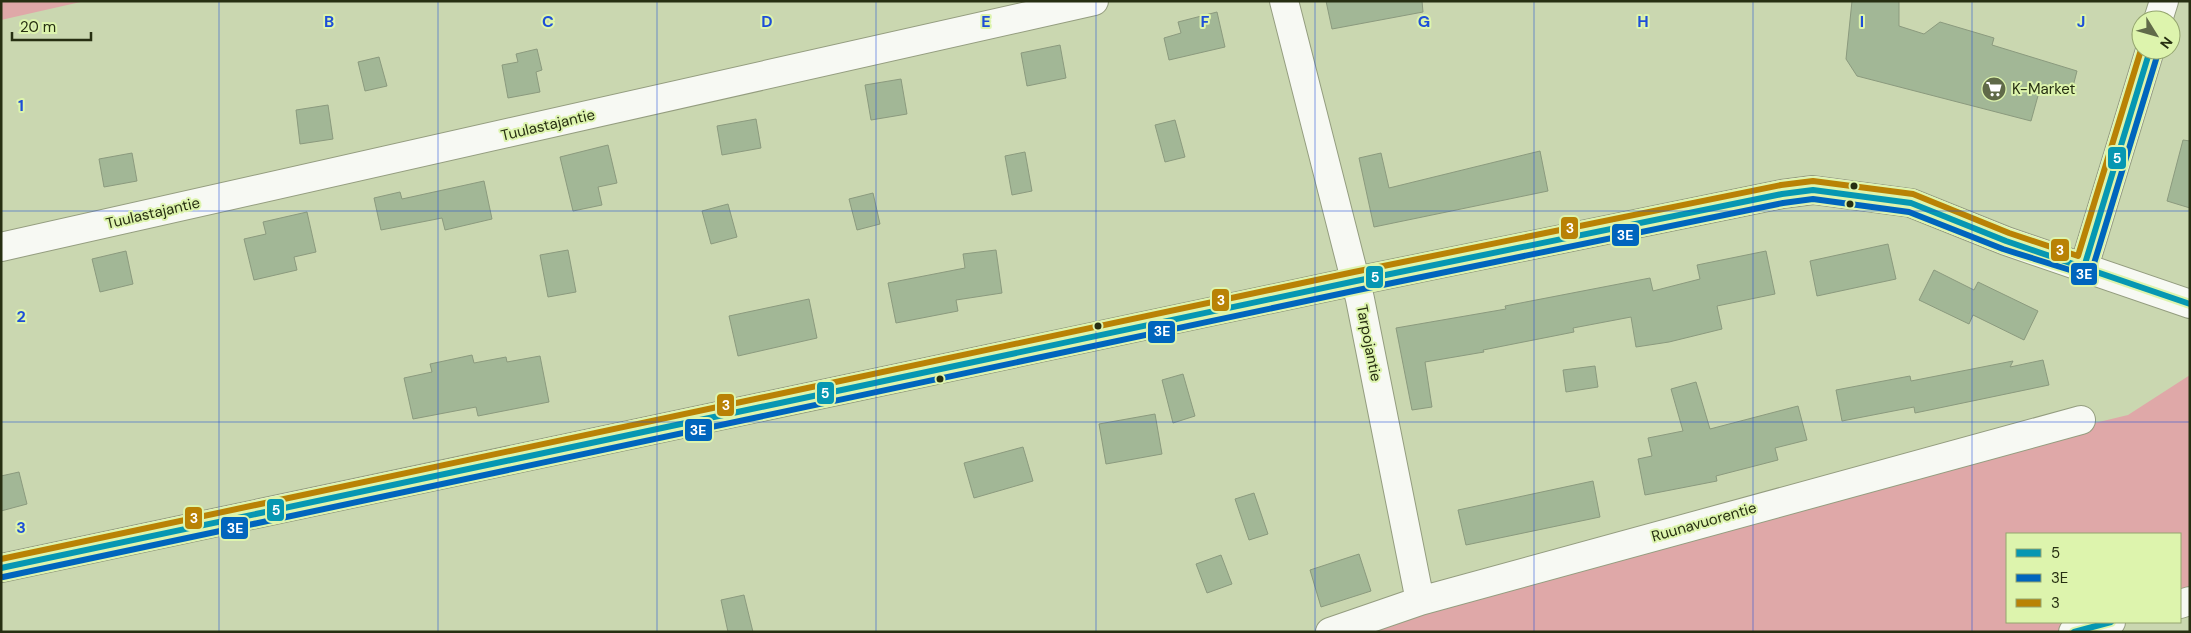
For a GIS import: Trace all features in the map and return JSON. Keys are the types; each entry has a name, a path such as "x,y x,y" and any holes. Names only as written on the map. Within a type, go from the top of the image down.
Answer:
{"street":[{"name":"Tuulastajantie","path":"1,247 1094,1"},
{"name":"Tarpojantie","path":"1284,1 1356,281 1420,601"},
{"path":"2084,267 2147,60"},
{"path":"1,568 1356,281 1782,194 1813,190 1911,203 2006,241 2190,304"},
{"name":"Ruunavuorentie","path":"1330,632 1420,601 2081,420"},
{"path":"2073,632 2107,623"}],"shaded area":[{"path":"1,1 85,1 1,20"},
{"path":"2190,375 2190,601 2181,604 2181,533 2006,533 2006,623 2107,623 2073,632 1330,632 1845,483 2128,415"}],"building":[{"path":"1326,1 1422,1 1423,12 1332,29"},
{"path":"1852,1 1899,1 1899,26 1924,34 1940,22 1994,38 1992,45 2077,71 2071,94 2041,85 2031,121 1857,76 1846,59"},
{"path":"1217,12 1225,47 1169,60 1164,38 1181,33 1178,22"},
{"path":"1060,45 1066,78 1027,86 1021,53"},
{"path":"537,49 542,70 536,72 540,92 508,98 502,65 518,62 516,54"},
{"path":"379,57 387,86 365,91 358,62"},
{"path":"901,79 907,114 871,120 865,85"},
{"path":"328,105 333,139 300,144 296,110"},
{"path":"756,119 761,148 722,155 717,126"},
{"path":"1175,120 1185,157 1165,162 1155,125"},
{"path":"2183,140 2190,141 2190,208 2167,201"},
{"path":"608,145 617,183 598,187 602,205 573,211 560,157"},
{"path":"1540,151 1548,191 1374,227 1359,158 1381,153 1389,188"},
{"path":"1025,152 1032,191 1012,195 1005,156"},
{"path":"132,153 137,181 104,187 99,159"},
{"path":"484,181 492,219 445,230 442,218 381,230 374,198 400,192 402,199"},
{"path":"873,193 880,224 857,230 849,199"},
{"path":"728,204 737,237 711,244 702,211"},
{"path":"307,212 316,252 294,257 297,270 254,280 244,239 266,234 263,222"},
{"path":"1888,244 1896,279 1817,296 1810,261"},
{"path":"568,250 576,292 548,297 540,255"},
{"path":"996,250 1002,293 956,300 958,311 896,323 888,283 965,268 963,254"},
{"path":"126,251 133,284 100,292 92,259"},
{"path":"1766,251 1775,294 1717,306 1722,329 1669,342 1636,347 1631,317 1573,328 1574,332 1483,350 1484,352 1425,362 1432,407 1412,410 1396,328 1506,309 1505,306 1650,278 1653,291 1700,279 1697,265"},
{"path":"1934,270 1974,290 1978,282 2038,311 2024,340 1973,315 1969,324 1919,300"},
{"path":"809,299 817,338 738,356 729,316"},
{"path":"472,355 474,363 506,357 507,362 540,356 549,402 478,416 476,407 413,419 404,378 432,372 430,364"},
{"path":"2043,360 2049,385 1915,413 1914,407 1842,421 1836,390 1910,376 1911,381 2013,361 2010,367"},
{"path":"1595,366 1598,387 1566,392 1563,370"},
{"path":"1183,374 1195,416 1173,423 1162,380"},
{"path":"1696,382 1710,429 1798,406 1807,440 1775,448 1778,460 1716,476 1717,481 1645,495 1638,459 1652,456 1648,438 1683,431 1671,389"},
{"path":"1155,414 1162,454 1106,464 1099,424"},
{"path":"1023,447 1033,481 974,498 964,463"},
{"path":"19,472 27,504 1,511 1,476"},
{"path":"1593,481 1600,517 1466,545 1458,510"},
{"path":"1254,493 1268,534 1249,540 1235,499"},
{"path":"1359,554 1371,591 1321,607 1310,570"},
{"path":"1221,555 1232,584 1207,593 1196,564"},
{"path":"744,595 753,632 728,632 721,600"}],"transit line":[{"name":"3","path":"1,559 1354,272 1781,185 1813,181 1913,194 2009,233 2078,256 2138,60"},
{"name":"5","path":"2084,267 2147,60"},
{"name":"3E","path":"3,577 1358,290 1783,203 1813,199 1909,212 2003,249 2086,275 2092,270 2156,60"},
{"name":"5","path":"1,568 1356,281 1782,194 1813,190 1911,203 2006,241 2190,304"},
{"name":"5","path":"2074,632 2107,623"}],"place":[{"name":"K-Market","path":"1994,89"}]}
